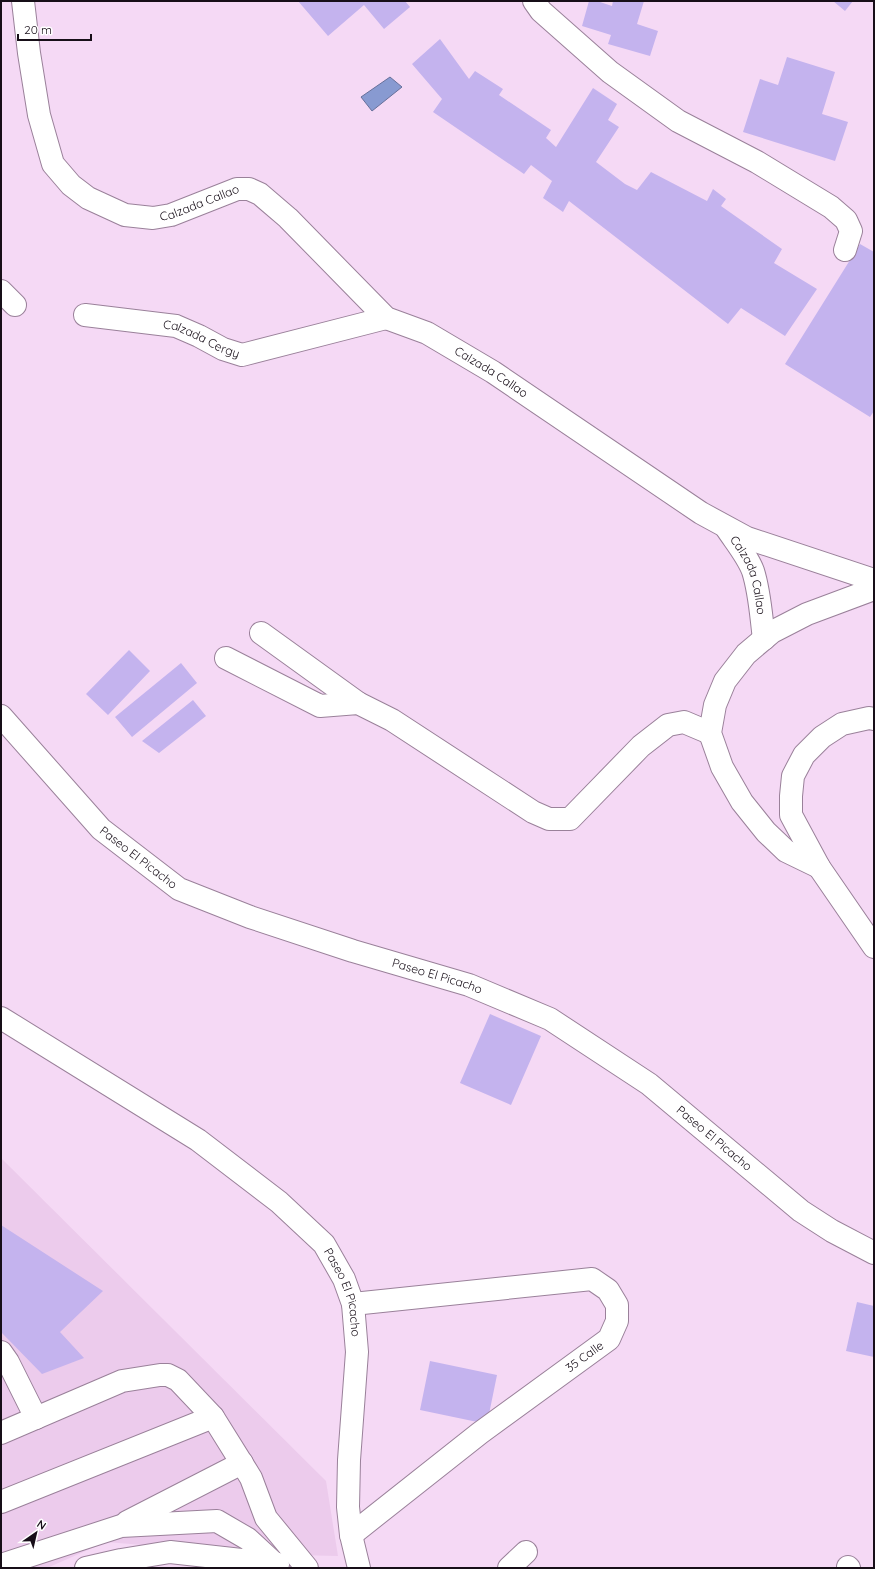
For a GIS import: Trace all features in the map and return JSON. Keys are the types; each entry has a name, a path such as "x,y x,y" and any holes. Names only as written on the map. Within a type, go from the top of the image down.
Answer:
{"street":[{"name":"Calzada Callao","path":"23,1 29,53 39,115 53,164 71,185 88,198 125,215 153,218 171,215 237,189 249,189 260,194 288,218 386,318 427,333 494,372 701,513 725,526 737,543 752,570 760,604 764,639"},
{"path":"534,1 541,11 610,72 678,121 757,162 830,207 846,220 851,231 844,250"},
{"name":"Calzada Cergy","path":"85,315 176,326 223,349 242,355 386,318"},
{"path":"725,526 747,538 874,580"},
{"path":"819,867 786,851 761,826 742,802 722,767 710,733 715,705 725,682 746,654 772,632 806,614 874,589"},
{"path":"261,633 358,703 392,720 533,812 549,819 570,820 641,746 668,725 684,722 710,733"},
{"path":"226,658 320,706 358,703"},
{"name":"Paseo El Picacho","path":"1,716 101,829 179,888 257,920 354,951 469,984 550,1019 649,1084 801,1211 832,1231 874,1253"},
{"path":"874,719 869,718 842,724 822,737 804,755 793,776 791,796 791,815 819,867 874,947"},
{"name":"Paseo El Picacho","path":"1,1018 198,1140 279,1202 324,1244 344,1279 353,1304 357,1352 349,1460 348,1507 351,1535 359,1568"},
{"name":"35 Calle","path":"351,1535 443,1461 609,1339 617,1321 617,1306 608,1290 592,1279 353,1304"},
{"path":"1,1352 8,1362 36,1418"},
{"path":"1,1433 122,1381 168,1375 178,1380 213,1417 251,1478 266,1518 307,1568"},
{"path":"1,1502 213,1417"},
{"path":"1,1565 121,1526 242,1463"},
{"path":"121,1526 217,1521 248,1538 274,1563"},
{"path":"86,1568 121,1560 170,1552 274,1563 296,1568"},
{"path":"509,1568 526,1552"}],"shaded area":[{"path":"1,1158 326,1481 338,1556 254,1554 106,1542 47,1568 1,1568"}],"water":[{"path":"390,77 402,87 372,111 361,97"}],"building":[{"path":"298,1 405,1 410,7 384,29 364,5 328,36"},
{"path":"589,1 597,1 612,6 613,1 644,1 637,24 658,31 650,56 608,44 611,35 582,26"},
{"path":"833,1 853,1 845,11"},
{"path":"440,39 469,79 475,71 503,89 499,95 551,130 546,138 556,147 593,88 617,104 608,120 619,127 596,162 625,184 637,190 651,172 707,201 713,189 726,199 721,206 782,249 774,263 817,289 785,336 741,308 728,324 569,201 563,212 543,198 552,181 531,165 524,174 433,112 442,99 412,64"},
{"path":"787,57 835,72 822,114 848,122 835,161 743,132 760,79 778,85"},
{"path":"860,244 874,252 874,411 870,417 785,364"},
{"path":"129,650 150,671 108,715 86,694"},
{"path":"181,663 197,683 132,737 115,717"},
{"path":"193,700 206,716 159,753 142,741"},
{"path":"490,1014 541,1036 511,1105 460,1083"},
{"path":"1,1225 103,1291 60,1332 84,1358 42,1374 1,1332"},
{"path":"857,1302 874,1306 874,1357 846,1351"},
{"path":"430,1361 497,1375 487,1424 420,1410"}]}
